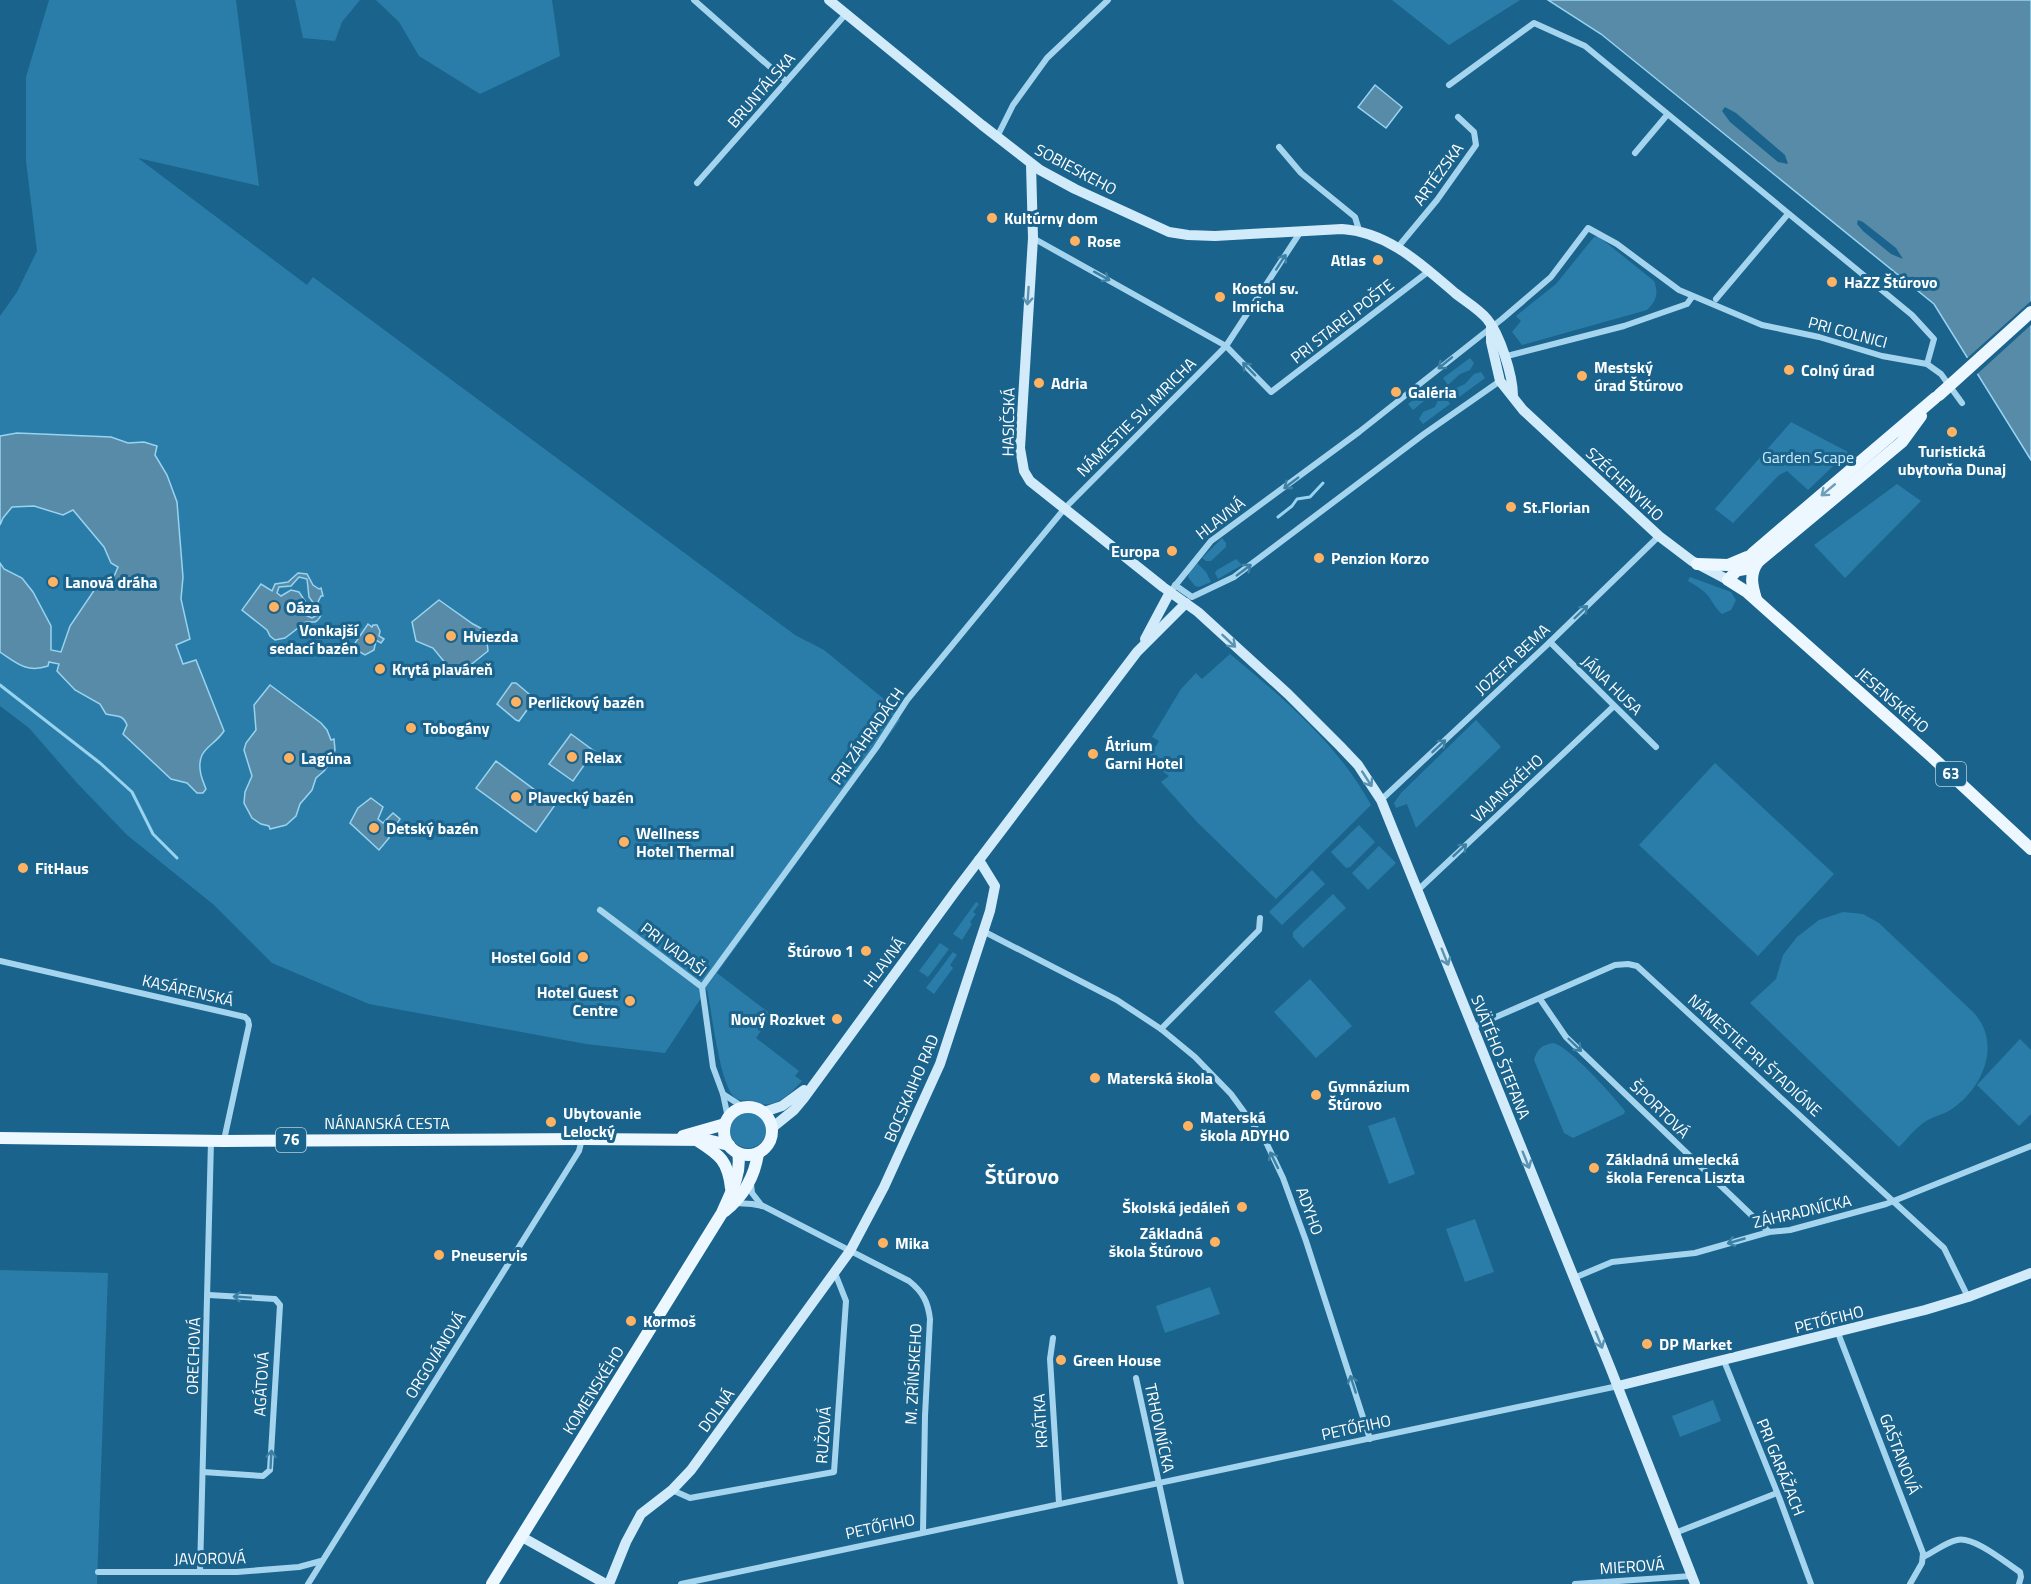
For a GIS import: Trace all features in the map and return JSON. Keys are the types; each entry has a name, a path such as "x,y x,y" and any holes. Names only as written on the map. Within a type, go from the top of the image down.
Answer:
{"main road":[{"path":"1728,580 2031,312"},
{"path":"1697,564 1728,565 1756,557"},
{"path":"1756,557 1752,579 1756,600"},
{"name":"JESENSKÉHO","path":"1728,580 1756,600 1931,756 2031,849"},
{"path":"733,1197 751,1180 758,1153 770,1142 773,1127 764,1112 754,1107 743,1107"},
{"name":"76","path":"667,1140 726,1121 734,1111 743,1107"},
{"path":"726,1121 724,1136 734,1149 739,1166 733,1197"},
{"name":"NÁNANSKÁ CESTA","path":"0,1138 218,1141 667,1140"},
{"name":"76","path":"667,1140 723,1142 746,1155 758,1153"},
{"path":"697,1141 715,1152 723,1161 728,1171 733,1197"},
{"name":"KOMENSKÉHO","path":"492,1584 733,1197"}],"street":[{"path":"694,0 786,81"},
{"name":"SOBIESKEHO","path":"829,0 1031,164 1075,189 1170,232 1215,236 1359,230 1398,247 1488,320 1502,348 1513,396"},
{"path":"997,138 1013,105 1047,58 1108,0"},
{"name":"BRUNTÁLSKA","path":"697,183 845,15"},
{"path":"1449,85 1534,23 1586,46 1912,315 1934,339 1927,364 1941,374 1962,403"},
{"path":"1635,153 1667,115"},
{"name":"ARTÉZSKA","path":"1398,247 1437,200 1476,145 1474,132 1458,117"},
{"path":"1279,147 1301,173 1355,217 1359,230"},
{"name":"HASIČSKÁ","path":"1031,164 1033,238 1024,365 1021,458 1024,471 1030,481 1189,600"},
{"path":"1715,301 1788,214"},
{"name":"HLAVNÁ","path":"1137,652 1172,588 1211,541 1350,439 1491,327 1551,277 1588,228 1610,238 1669,284 1692,297"},
{"name":"NÁMESTIE SV. IMRICHA","path":"1065,508 1226,346 1302,231"},
{"path":"1033,238 1226,346"},
{"name":"PRI STAREJ POŠTE","path":"1226,346 1271,392 1429,271"},
{"path":"1507,356 1624,326 1687,303 1692,297"},
{"name":"PRI COLNICI","path":"1692,297 1715,301 1762,325 1819,337 1882,356 1927,364"},
{"path":"1491,327 1491,342 1500,381 1513,396"},
{"name":"HLAVNÁ","path":"773,1127 794,1110 1137,652 1189,600 1234,578 1381,466 1500,381"},
{"name":"SZÉCHENYIHO","path":"1513,396 1523,410 1659,536 1697,564 1728,580"},
{"name":"PRI ZÁHRADÁCH","path":"702,987 880,742 907,700 1065,508"},
{"name":"JOZEFA BEMA","path":"1381,800 1550,642 1659,536"},
{"name":"SVÄTÉHO ŠTEFANA","path":"1189,600 1340,746 1358,765 1381,800 1694,1580"},
{"name":"JÁNA HUSA","path":"1550,642 1656,747"},
{"name":"VAJANSKÉHO","path":"1418,890 1614,706"},
{"path":"979,860 995,886 983,930"},
{"name":"PRI VADAŠI","path":"600,910 702,987 713,1067 723,1094 726,1121"},
{"path":"1161,1029 1259,930 1260,918"},
{"name":"ADYHO","path":"983,930 1117,999 1161,1029 1195,1057 1231,1094 1266,1142 1283,1178 1306,1241 1370,1439"},
{"name":"BOCSKAIHO RAD","path":"850,1251 884,1187 926,1098 953,1026 983,930"},
{"name":"KASÁRENSKÁ","path":"0,961 245,1017 249,1025 218,1141"},
{"name":"NÁMESTIE PRI ŠTADIÓNE","path":"1473,1028 1615,965 1628,963 1637,966 1944,1248 1968,1297"},
{"name":"ŠPORTOVÁ","path":"1540,999 1566,1037 1769,1232"},
{"name":"HLAVNÁ","path":"764,1112 782,1106 813,1083"},
{"path":"723,1094 743,1107"},
{"name":"ORGOVÁNOVÁ","path":"308,1584 579,1151 582,1139"},
{"name":"ORECHOVÁ","path":"200,1572 209,1295 218,1141"},
{"name":"ZÁHRADNÍCKA","path":"1574,1278 1612,1262 1695,1253 1769,1232 1790,1230 1894,1202 2031,1146"},
{"path":"751,1180 752,1193 763,1206"},
{"path":"733,1197 763,1206"},
{"name":"M. ZRÍNSKEHO","path":"763,1206 909,1281 922,1293 928,1306 930,1319 925,1416 923,1532"},
{"name":"DOLNÁ","path":"607,1584 641,1514 672,1490 691,1470 850,1251"},
{"name":"RUŽOVÁ","path":"672,1490 690,1498 834,1472 846,1300 834,1272"},
{"name":"PETŐFIHO","path":"681,1584 1618,1386 1838,1333 1968,1297 2031,1273"},
{"name":"AGÁTOVÁ","path":"203,1472 263,1476 270,1470 280,1305 275,1299 209,1295"},
{"name":"GAŠTANOVÁ","path":"1838,1333 1923,1557"},
{"name":"KRÁTKA","path":"1053,1338 1050,1359 1059,1503"},
{"name":"PRI GARÁŽACH","path":"1724,1361 1811,1584"},
{"name":"TRHOVNÍCKA","path":"1136,1378 1181,1584"},
{"path":"1675,1533 1777,1493"},
{"path":"522,1537 607,1584"},
{"path":"1910,1584 1923,1557 1959,1539 1970,1540 2020,1572 2019,1584"},
{"name":"JAVOROVÁ","path":"98,1572 237,1572 299,1567 322,1561"},
{"name":"MIEROVÁ","path":"1575,1584 1694,1580"}],"green space":[{"path":"49,0 236,0 259,186 138,158 307,285 313,277 795,635 824,650 895,708 900,720 717,973 772,1015 756,1038 799,1071 795,1076 802,1081 783,1098 772,1104 758,1104 734,1097 724,1077 720,1062 707,989 665,1053 586,1044 369,1004 272,963 214,905 127,835 29,728 0,706 0,316 17,292 37,251 26,161 26,77"},
{"path":"295,0 360,0 342,22 335,41 303,38"},
{"path":"376,0 552,0 560,56 480,94 419,56 399,22"},
{"path":"1392,0 1520,0 1449,45"},
{"path":"1598,236 1654,281 1656,297 1653,304 1647,310 1522,345 1512,332 1521,321 1516,316 1556,284 1594,237"},
{"path":"1470,358 1474,363 1470,370 1460,374 1448,385 1443,378"},
{"path":"1481,372 1485,378 1458,398 1454,389 1465,384 1474,374"},
{"path":"1435,384 1440,390 1434,398 1424,401 1413,410 1408,404"},
{"path":"1446,398 1450,404 1423,424 1419,419 1423,412 1435,407 1438,400"},
{"name":"Garden Scape","path":"1791,422 1848,452 1808,490 1787,471 1779,475 1733,523 1715,509"},
{"path":"1897,484 1921,501 1845,578 1814,545"},
{"path":"1222,538 1226,547 1211,561 1202,558"},
{"path":"1236,559 1242,565 1218,579 1215,573 1217,570"},
{"path":"1197,563 1206,572 1211,582 1199,587 1195,586 1188,577"},
{"path":"1690,577 1731,592 1736,600 1731,610 1722,614 1705,592 1688,581"},
{"path":"1230,654 1289,705 1326,742 1358,783 1371,805 1276,899 1197,822 1161,782 1169,776 1147,760 1159,741 1152,737 1181,689 1196,673 1202,679"},
{"path":"1476,720 1501,747 1416,828 1407,804 1396,808 1394,803 1401,793"},
{"path":"1715,763 1834,874 1758,956 1639,845"},
{"path":"1359,825 1375,842 1350,867 1346,868 1331,852"},
{"path":"1379,846 1396,863 1368,890 1352,873"},
{"path":"1312,870 1325,884 1282,925 1269,912"},
{"path":"1333,894 1346,908 1303,948 1293,937 1293,932"},
{"path":"976,902 979,904 973,912 976,914 962,940 953,934"},
{"path":"1843,912 1863,914 1879,923 1974,1013 1987,1038 1988,1051 1985,1065 1972,1090 1952,1109 1922,1124 1899,1147 1750,1003 1776,979 1783,955 1797,937 1819,920"},
{"path":"940,943 949,949 928,977 919,971"},
{"path":"953,952 957,955 950,965 953,968 934,994 926,988"},
{"path":"1310,979 1352,1026 1316,1058 1274,1012"},
{"path":"2020,1039 2031,1050 2031,1114 2019,1126 1977,1085"},
{"path":"1553,1043 1569,1053 1611,1094 1625,1111 1624,1114 1573,1138 1564,1133 1534,1060 1540,1048"},
{"path":"748,1112 760,1118 766,1130 760,1142 748,1148 736,1142 730,1130 736,1118"},
{"path":"1395,1117 1415,1174 1389,1184 1368,1126"},
{"path":"1475,1219 1494,1272 1465,1282 1446,1229"},
{"path":"0,1270 108,1273 97,1584 0,1584"},
{"path":"1210,1287 1220,1314 1165,1333 1156,1306"},
{"path":"1713,1400 1721,1421 1680,1437 1672,1416"}],"shaded area":[{"path":"1548,0 2031,0 2031,460 1934,304 1601,34"},
{"path":"1375,85 1402,107 1386,128 1358,107"},
{"path":"17,433 111,437 128,443 144,442 157,446 155,455 167,475 177,502 183,577 181,599 190,639 176,645 183,664 196,660 224,731 206,749 201,759 201,775 206,789 203,793 197,793 187,783 171,779 123,734 127,725 123,719 106,714 100,704 75,690 57,671 59,664 49,662 48,666 41,668 28,668 0,652 0,563 4,569 22,578 33,592 51,626 51,650 61,652 70,626 97,586 109,588 118,567 111,563 104,547 73,510 63,515 34,506 12,507 0,525 0,436"},
{"name":"Oáza","path":"298,573 307,574 313,585 321,588 323,596 318,602 321,607 320,618 315,622 306,622 285,638 275,640 267,630 242,610 261,584 272,591 275,584 288,582","holes":["299,577 307,579 309,597 317,608 317,615 312,618 305,615 305,601 299,592 291,590 281,596 277,593 279,587 291,586"]},
{"name":"Hviezda","path":"439,600 486,631 488,651 463,671 451,670 433,648 416,641 412,622"},
{"name":"Vonkajší sedací bazén","path":"368,624 372,627 377,625 380,631 379,636 384,639 381,643 376,640 374,650 365,655 358,651 355,643"},
{"name":"Perličkový bazén","path":"512,683 516,683 535,699 519,721 497,704"},
{"name":"Lagúna","path":"270,685 321,723 331,740 334,739 335,750 332,760 316,778 312,790 300,804 296,816 286,825 270,829 269,826 252,818 244,803 245,792 252,776 244,750 246,743 256,730 254,705"},
{"name":"Relax","path":"571,734 594,751 573,781 549,764"},
{"name":"Plavecký bazén","path":"496,761 555,805 536,832 476,788"},
{"name":"Detský bazén","path":"371,798 383,807 378,819 383,823 393,813 400,819 379,850 350,823 358,808"}],"pier":[{"path":"1725,107 1736,113 1785,155 1788,164 1778,162 1730,122 1722,111"},
{"path":"1858,220 1896,248 1903,259 1891,254 1863,231 1857,224"},
{"path":"2031,301 2031,325 1975,376 1965,360"}],"waterway":[{"path":"1278,517 1297,499 1310,497 1323,483"},
{"path":"0,685 100,763 132,792 153,834 177,858"}],"place":[{"name":"Kultúrny dom","path":"992,218"},
{"name":"Rose","path":"1075,241"},
{"name":"Atlas","path":"1378,260"},
{"name":"HaZZ Štúrovo","path":"1832,282"},
{"name":"Kostol sv. Imricha","path":"1220,297"},
{"name":"Colný úrad","path":"1789,370"},
{"name":"Mestský úrad Štúrovo","path":"1582,376"},
{"name":"Adria","path":"1039,383"},
{"name":"Galéria","path":"1396,392"},
{"name":"Turistická ubytovňa Dunaj","path":"1952,432"},
{"name":"St.Florian","path":"1511,507"},
{"name":"Europa","path":"1172,551"},
{"name":"Penzion Korzo","path":"1319,558"},
{"name":"Lanová dráha","path":"53,582"},
{"name":"Oáza","path":"274,607"},
{"name":"Hviezda","path":"451,636"},
{"name":"Vonkajší sedací bazén","path":"370,639"},
{"name":"Krytá plaváreň","path":"380,669"},
{"name":"Perličkový bazén","path":"516,702"},
{"name":"Tobogány","path":"411,728"},
{"name":"Átrium Garni Hotel","path":"1093,754"},
{"name":"Relax","path":"572,757"},
{"name":"Lagúna","path":"289,758"},
{"name":"Plavecký bazén","path":"516,797"},
{"name":"Detský bazén","path":"374,828"},
{"name":"Wellness Hotel Thermal","path":"624,842"},
{"name":"FitHaus","path":"23,868"},
{"name":"Štúrovo 1","path":"866,951"},
{"name":"Hostel Gold","path":"583,957"},
{"name":"Hotel Guest Centre","path":"630,1001"},
{"name":"Nový Rozkvet","path":"837,1019"},
{"name":"Materská škola","path":"1095,1078"},
{"name":"Gymnázium Štúrovo","path":"1316,1095"},
{"name":"Ubytovanie Lelocký","path":"551,1122"},
{"name":"Materská škola ADYHO","path":"1188,1126"},
{"name":"Základná umelecká škola Ferenca Liszta","path":"1594,1168"},
{"name":"Školská jedáleň","path":"1242,1207"},
{"name":"Základná škola Štúrovo","path":"1215,1242"},
{"name":"Mika","path":"883,1243"},
{"name":"Pneuservis","path":"439,1255"},
{"name":"Kormoš","path":"631,1321"},
{"name":"DP Market","path":"1647,1344"},
{"name":"Green House","path":"1061,1360"}],"district":[{"name":"Štúrovo","path":"1022,1176"}]}
